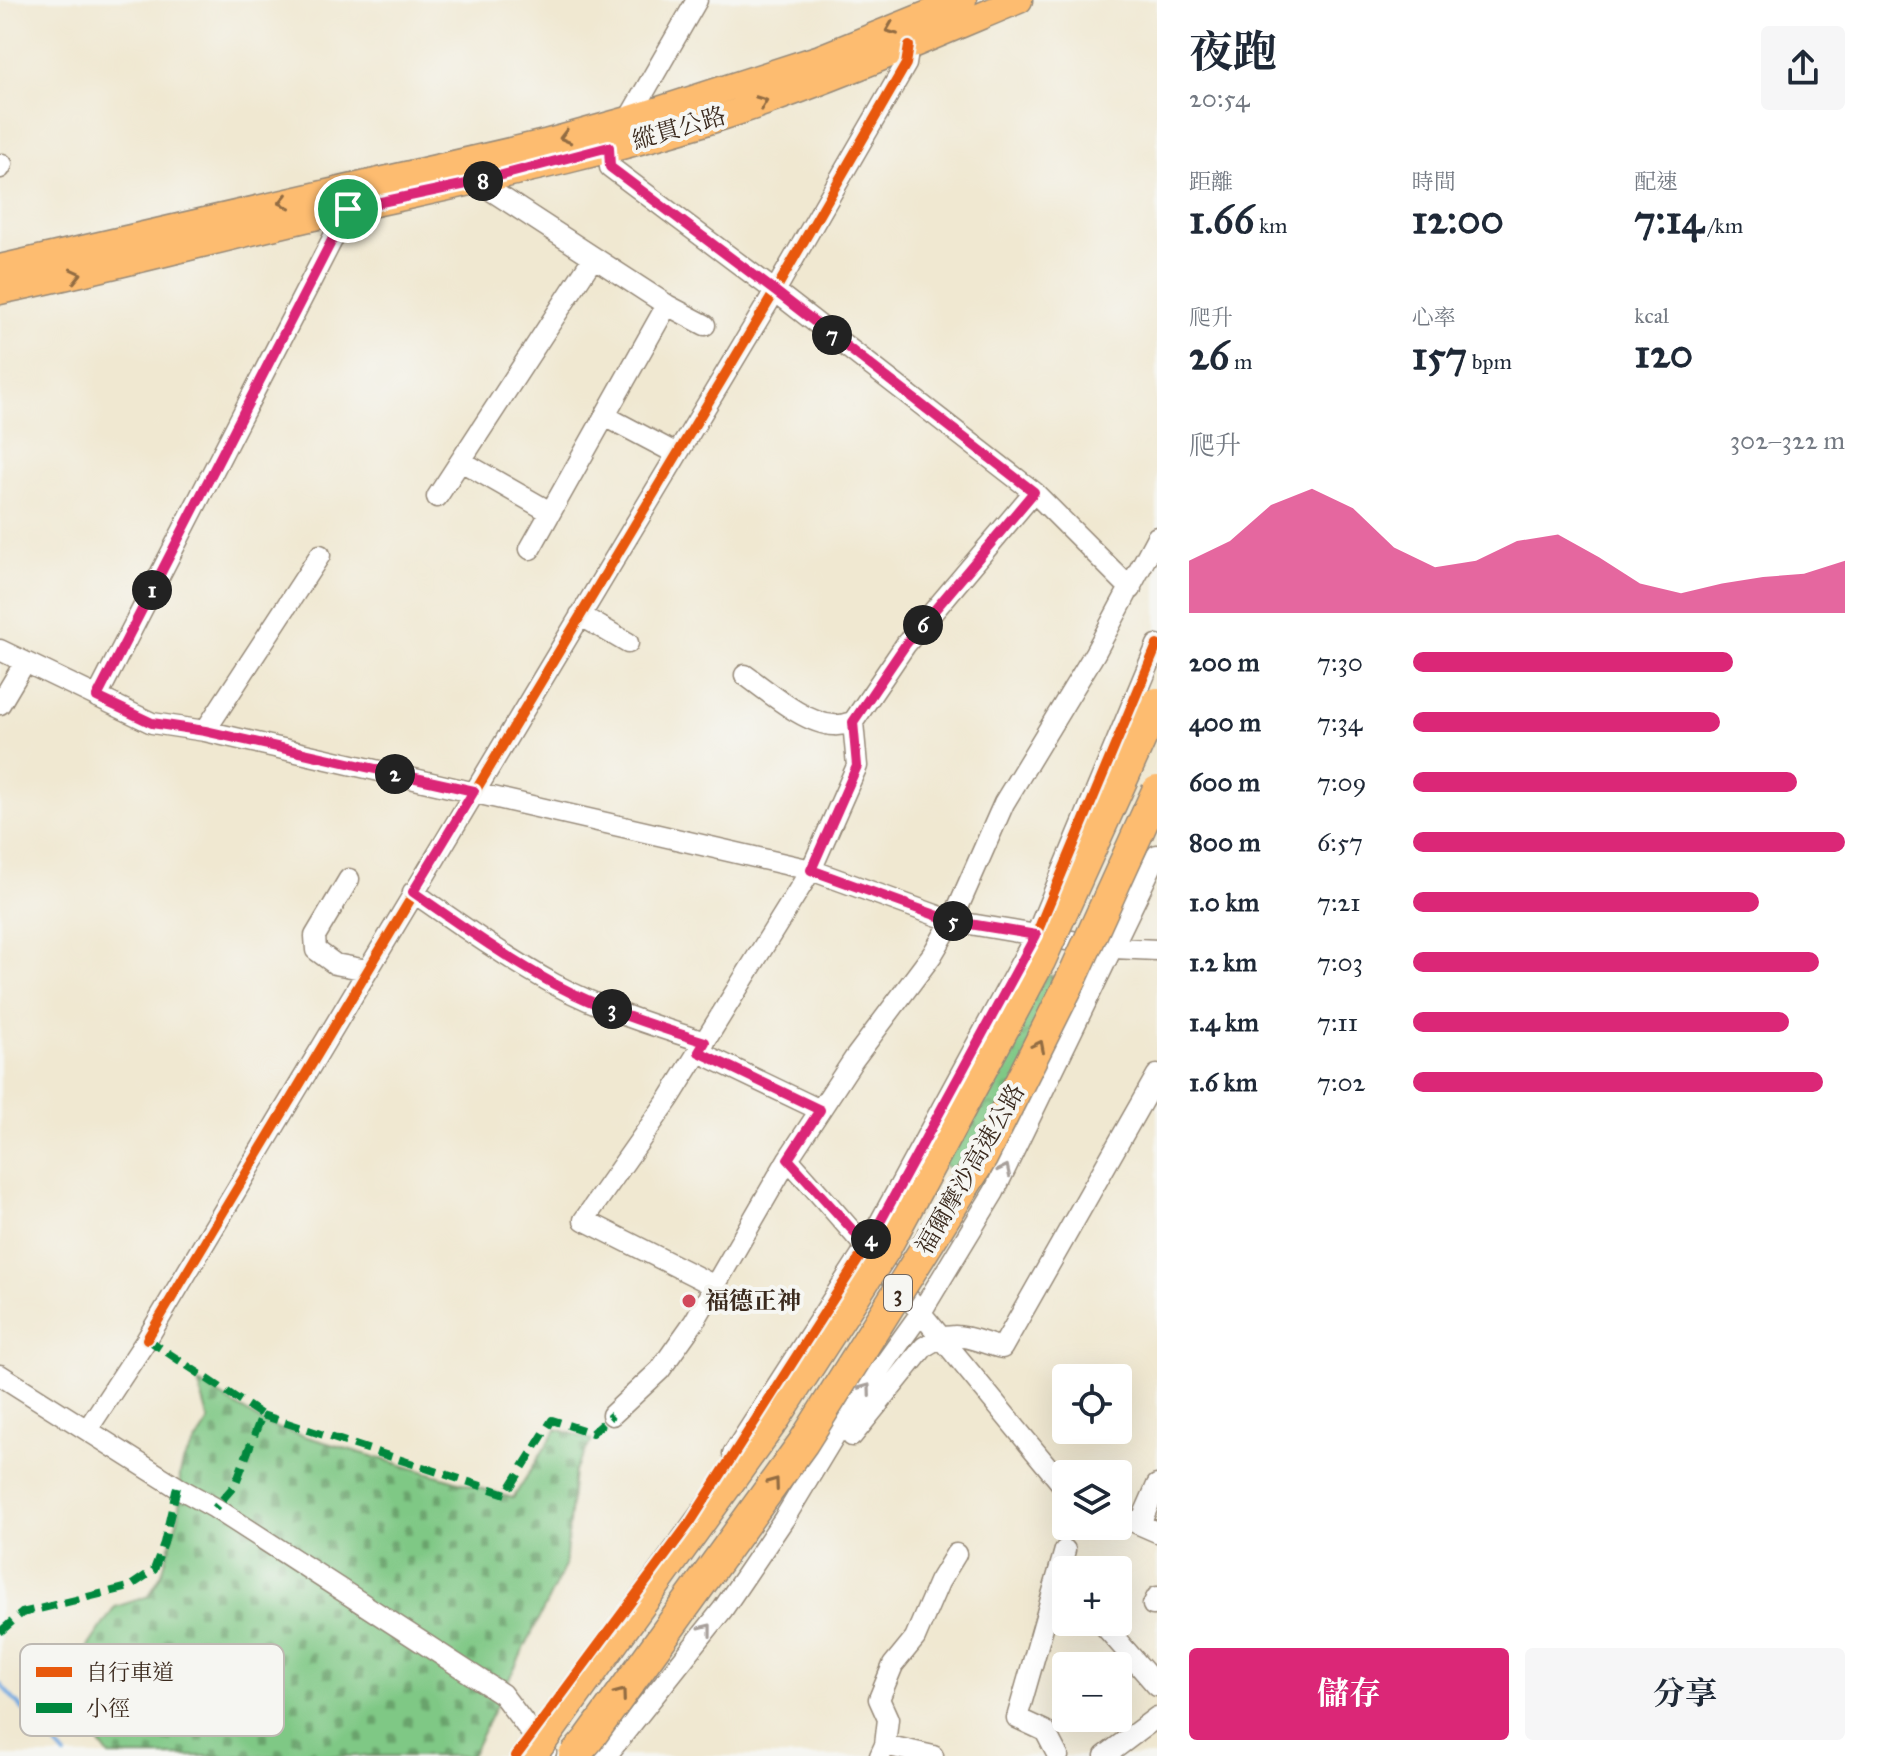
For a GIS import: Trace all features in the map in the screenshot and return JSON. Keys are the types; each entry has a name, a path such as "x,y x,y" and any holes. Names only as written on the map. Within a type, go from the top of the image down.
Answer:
{"highway":[{"name":"福爾摩沙高速公路","path":"532,1746 776,1417 885,1249 1040,961 1157,703"},
{"name":"福爾摩沙高速公路","path":"574,1756 803,1443 982,1158 1073,976 1157,791"}],"main road":[{"name":"縱貫公路","path":"0,268 545,143 628,120 820,58 963,0"},
{"name":"縱貫公路","path":"0,291 476,182 663,134 739,111 1019,0"}],"street":[{"path":"697,0 628,120 609,147 610,167 1034,492 1131,589"},
{"path":"90,1426 147,1339 775,291 906,64 909,46"},
{"path":"455,162 476,182 667,305 705,325"},
{"path":"97,697 348,209"},
{"path":"437,497 593,258"},
{"path":"530,549 667,305"},
{"path":"605,416 677,454"},
{"path":"461,461 550,512"},
{"path":"715,1286 584,1220 702,1047 811,870 857,766 853,722 906,644 1034,492"},
{"path":"612,1415 660,1370 694,1322 788,1159 854,1059 932,955 952,921 1004,803 1095,653 1157,537"},
{"path":"205,731 320,555"},
{"path":"580,615 628,643"},
{"path":"516,1756 532,1746 549,1714 691,1521 867,1246 1036,935 1157,645"},
{"path":"0,650 152,723 205,731 474,791 811,870 952,921 1114,948 1157,950"},
{"path":"0,704 25,662"},
{"path":"745,675 807,716 833,725 853,722"},
{"path":"606,1756 723,1609 784,1519 842,1423 920,1314 994,1192 1157,855"},
{"path":"349,879 315,936 316,950 335,964 367,970"},
{"path":"413,892 504,955 557,985 702,1047 820,1110"},
{"path":"852,1436 924,1347 939,1337 951,1334 1002,1348 1157,1075"},
{"path":"788,1159 867,1246 1052,1472"},
{"path":"0,1375 90,1426 177,1487 215,1508 502,1694 532,1746 549,1756"},
{"path":"1148,1528 1157,1485"},
{"path":"1058,1756 1045,1731 1017,1718 1065,1550"},
{"path":"933,1756 882,1751 888,1719 879,1699 893,1665 915,1638 939,1582 956,1554"},
{"path":"1113,1636 1157,1686"},
{"path":"1105,1756 1157,1717"}],"green space":[{"path":"1028,965 1082,990 982,1187 925,1154"},
{"path":"198,1382 267,1425 513,1498 557,1429 592,1440 574,1471 565,1566 471,1756 109,1756 94,1736 284,1736 284,1644 90,1644 115,1607 149,1596 162,1573 179,1515 180,1474 184,1460 209,1421"}],"waterway":[{"path":"0,1684 20,1706"},
{"path":"47,1736 65,1756"}],"marked path":[{"path":"147,1339 262,1415 235,1485 215,1508"},
{"path":"262,1415 506,1494 552,1420 592,1433 612,1415"},
{"path":"0,1632 22,1613 129,1587 154,1570 164,1543 177,1487"}],"cycle path":[{"path":"147,1339 775,291 906,64 909,46"},
{"path":"516,1756 691,1521 867,1246 1036,935 1157,645"}],"place":[{"name":"福德正神","path":"689,1301"}],"route":[{"path":"609,147 610,167 1034,492 906,644 853,722 857,766 811,870 952,921 1036,935 867,1246 788,1159 820,1110 699,1052 705,1042 650,1025 557,985 504,955 413,892 474,791 205,731 152,723 97,697 348,209 476,182 609,147"}]}
